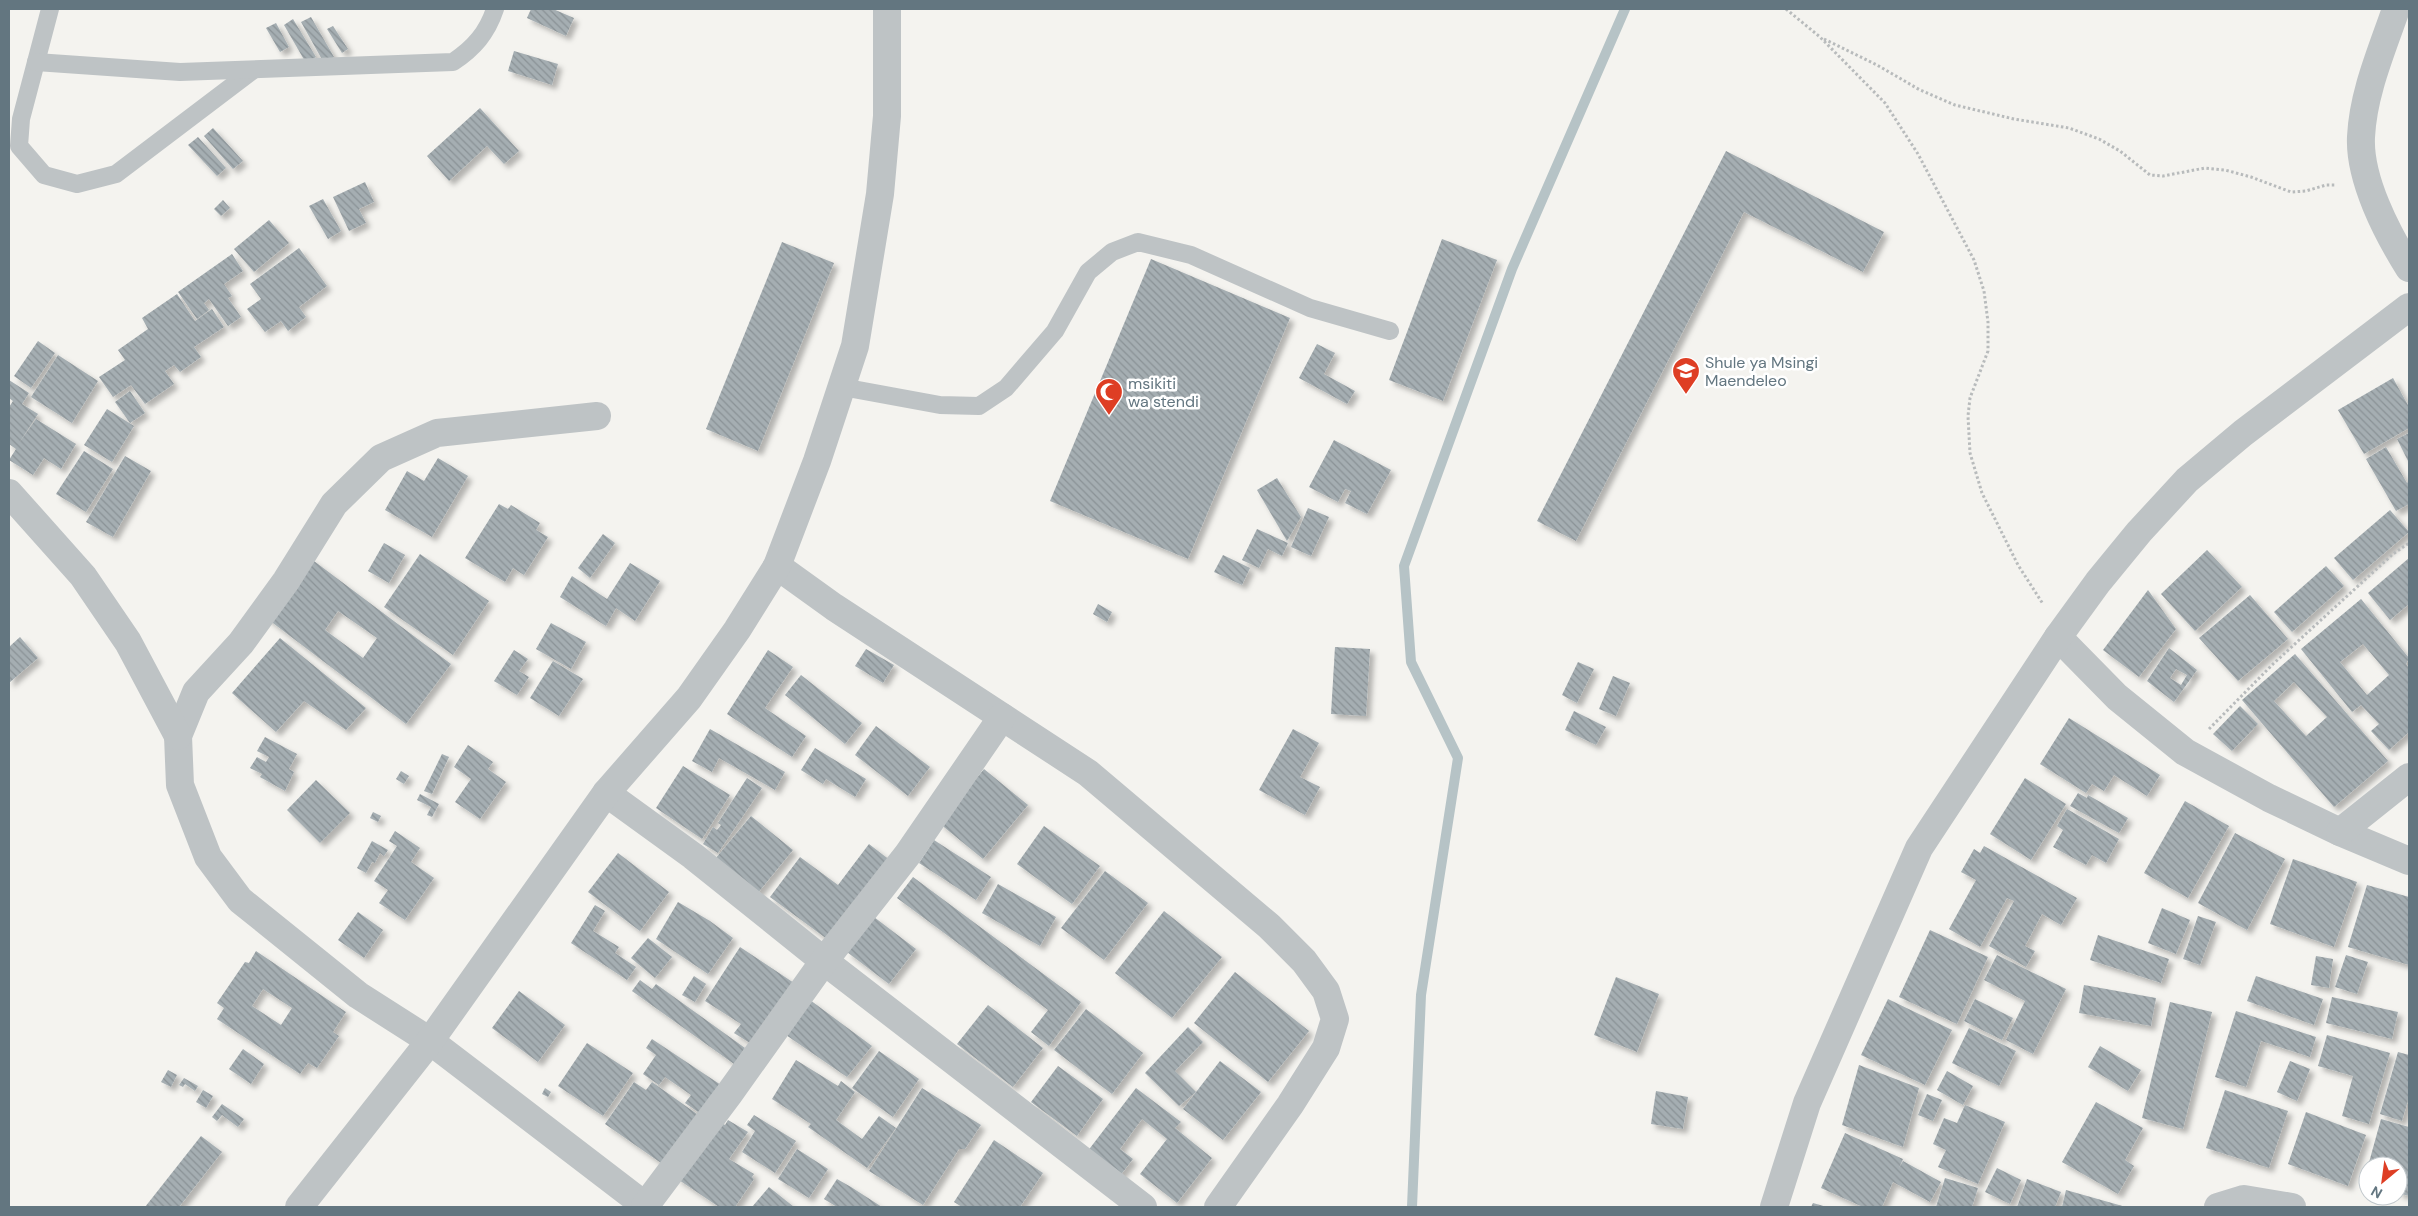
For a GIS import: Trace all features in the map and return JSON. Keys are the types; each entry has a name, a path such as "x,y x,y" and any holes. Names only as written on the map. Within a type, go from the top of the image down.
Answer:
{"street":[{"path":"299,1207 430,1041 606,793 689,698 737,630 777,566 817,460 856,346 880,194 887,116 887,9"},
{"path":"2396,9 2370,88 2361,138 2368,185 2392,241 2409,268"},
{"path":"1774,1207 1807,1102 1919,848 2058,637 2098,582 2139,532 2187,480 2258,421 2409,307"},
{"path":"598,416 437,433 381,458 334,504 275,597 241,642 196,692 178,736 180,785 208,857 240,900 358,995 430,1041 646,1207 824,961 908,854 1002,717"},
{"path":"9,493 83,576 128,642 178,736"},
{"path":"777,566 834,607 1088,773 1270,926 1304,961 1326,991 1335,1018 1326,1048 1290,1105 1218,1207"},
{"path":"2058,637 2117,697 2185,752 2269,798 2340,832 2409,861"},
{"path":"2340,832 2409,777"},
{"path":"606,793 693,856 824,961 1143,1207"},
{"path":"2218,1207 2244,1199 2292,1207"}],"lane":[{"path":"50,9 21,119 19,146 44,175 77,184 116,174 252,71"},
{"path":"36,62 180,72 252,71 454,62 472,50 490,24 495,9"},
{"path":"842,386 940,405 979,406 1006,388 1055,331 1088,272 1112,252 1138,242 1191,255 1310,308 1390,331"}],"path":[{"path":"1786,9 1820,37 1885,103 1918,154 1974,260 1984,291 1988,322 1988,351 1970,398 1968,416 1970,453 1982,493 2018,565 2039,596 2058,637"},
{"path":"1820,37 1877,65 1920,90 1955,105 2014,119 2069,128 2099,139 2120,151 2150,175 2163,176 2205,168 2225,170 2292,192 2306,191 2326,185 2368,185"},
{"path":"2185,752 2273,664 2393,554 2409,543"}],"building":[{"path":"531,9 553,9 574,18 566,36 527,18"},
{"path":"311,17 334,57 324,63 301,22"},
{"path":"293,19 316,57 306,63 284,25"},
{"path":"276,23 289,47 280,52 266,28"},
{"path":"333,26 348,49 342,53 327,29"},
{"path":"514,51 558,64 552,85 508,71"},
{"path":"480,108 519,151 504,164 487,146 449,181 427,156"},
{"path":"213,128 243,161 233,169 204,136"},
{"path":"198,137 226,168 217,176 188,145"},
{"path":"1726,151 1884,232 1863,272 1744,212 1576,541 1537,521"},
{"path":"365,182 374,202 359,209 366,223 349,231 333,197"},
{"path":"323,199 341,231 328,239 309,206"},
{"path":"223,200 230,208 221,216 214,209"},
{"path":"269,220 289,243 254,272 234,249"},
{"path":"1442,239 1497,260 1443,401 1389,380"},
{"path":"782,242 834,263 758,451 706,429"},
{"path":"299,248 327,286 299,307 306,317 288,331 281,321 265,332 247,309 261,299 250,284"},
{"path":"232,254 243,271 224,284 232,296 228,298 241,317 228,326 209,299 204,303 209,310 197,319 178,292"},
{"path":"1151,259 1290,318 1188,559 1050,501"},
{"path":"177,294 195,321 212,309 224,327 194,347 201,357 180,372 174,365 165,371 174,384 145,404 131,385 113,397 99,377 125,360 118,350 148,329 142,318"},
{"path":"38,341 55,353 31,388 14,376"},
{"path":"1317,344 1335,353 1324,374 1355,391 1347,404 1299,378"},
{"path":"58,355 98,381 72,423 31,397"},
{"path":"2393,378 2409,407 2409,428 2364,454 2338,410"},
{"path":"9,380 29,393 22,404 38,414 19,443 36,419 76,444 61,469 44,458 33,475 9,460 16,449 9,444 9,407 13,401 9,398"},
{"path":"130,391 145,413 130,423 115,402"},
{"path":"107,409 134,426 112,462 84,445"},
{"path":"2409,433 2409,463 2397,439"},
{"path":"1334,440 1391,470 1367,514 1345,503 1351,491 1345,489 1338,502 1309,487"},
{"path":"2386,447 2407,483 2409,481 2409,504 2396,511 2366,459"},
{"path":"84,451 113,469 86,512 56,494"},
{"path":"125,456 151,471 113,537 86,522"},
{"path":"438,458 468,476 432,537 385,510 407,471 424,481"},
{"path":"1277,478 1301,517 1287,541 1257,490"},
{"path":"499,504 508,509 511,505 540,523 536,530 548,537 524,575 513,568 505,582 465,558"},
{"path":"1308,508 1329,517 1311,556 1291,547"},
{"path":"2390,510 2409,532 2353,580 2334,558"},
{"path":"1257,529 1288,543 1282,556 1268,549 1259,568 1242,560"},
{"path":"603,534 615,543 590,578 578,568"},
{"path":"384,543 405,555 389,583 368,571"},
{"path":"2207,550 2242,587 2195,631 2161,594"},
{"path":"420,554 489,601 453,655 384,607"},
{"path":"1223,555 1250,568 1242,585 1214,572"},
{"path":"310,558 451,664 406,724 265,617","holes":["338,611 377,638 363,658 325,630"]},
{"path":"2409,558 2409,604 2390,620 2368,593"},
{"path":"630,563 660,581 635,621 616,608 606,626 560,597 572,576 607,599"},
{"path":"2326,566 2344,586 2292,632 2274,612"},
{"path":"2148,590 2176,629 2139,677 2103,650"},
{"path":"2250,595 2288,639 2238,681 2199,638"},
{"path":"2361,599 2409,658 2406,664 2409,668 2409,732 2389,750 2371,731 2379,724 2361,705 2352,712 2301,649","holes":["2363,644 2389,675 2367,695 2340,662"]},
{"path":"1098,604 1112,612 1107,622 1093,614"},
{"path":"551,623 586,642 571,669 536,649"},
{"path":"20,637 38,658 9,683 9,647"},
{"path":"280,638 366,708 346,730 304,701 276,732 232,693"},
{"path":"1335,647 1370,649 1366,716 1331,714"},
{"path":"2169,648 2197,670 2174,702 2147,681","holes":["2176,669 2187,675 2181,685 2170,678"]},
{"path":"866,649 894,665 883,683 855,666"},
{"path":"514,650 528,659 519,671 529,677 517,695 494,681"},
{"path":"768,650 793,667 765,708 806,736 792,757 727,714"},
{"path":"2295,654 2388,761 2334,807 2242,700","holes":["2294,682 2327,717 2306,736 2274,701"]},
{"path":"553,661 583,679 559,716 530,698"},
{"path":"1578,662 1594,669 1577,703 1562,695"},
{"path":"801,675 862,723 845,744 785,695"},
{"path":"1613,676 1630,683 1616,716 1599,709"},
{"path":"2240,706 2258,724 2232,751 2213,734"},
{"path":"1574,711 1606,727 1596,745 1565,730"},
{"path":"2069,718 2160,775 2147,796 2114,775 2104,791 2092,784 2086,793 2040,764"},
{"path":"876,726 930,767 908,796 855,755"},
{"path":"710,729 785,772 775,790 719,758 712,772 692,761"},
{"path":"1293,729 1319,743 1300,777 1320,787 1305,815 1259,790"},
{"path":"265,737 297,754 289,769 294,772 285,791 260,777 262,774 250,768 257,757 266,762 269,757 257,751"},
{"path":"468,745 493,762 488,769 506,782 480,819 455,802 471,779 454,767"},
{"path":"815,748 866,779 855,797 826,779 823,784 801,770"},
{"path":"442,754 449,757 432,794 424,791"},
{"path":"683,766 730,795 702,839 656,808"},
{"path":"984,769 1028,805 983,859 939,823"},
{"path":"401,771 409,776 404,784 396,779"},
{"path":"747,778 762,788 718,853 703,844 713,827 717,830 721,825 718,823"},
{"path":"2025,778 2066,804 2031,860 1990,834"},
{"path":"316,780 350,813 320,843 287,810"},
{"path":"2078,793 2087,798 2088,795 2128,818 2119,833 2070,806"},
{"path":"420,794 439,804 432,817 427,815 431,807 417,800"},
{"path":"2185,801 2229,826 2188,898 2144,873"},
{"path":"2067,809 2119,839 2106,863 2092,855 2086,865 2053,847 2063,830 2057,826"},
{"path":"373,812 381,816 378,822 370,818"},
{"path":"751,816 793,850 757,894 715,859"},
{"path":"1044,826 1100,866 1072,904 1017,864"},
{"path":"395,831 420,848 411,862 434,878 405,920 379,903 388,890 374,881 397,846 389,841"},
{"path":"2235,833 2285,859 2247,930 2198,903"},
{"path":"934,840 991,877 976,900 919,863"},
{"path":"372,841 388,850 384,856 380,853 375,863 372,862 366,873 357,868"},
{"path":"869,844 891,861 831,942 770,897 800,857 838,885"},
{"path":"1984,846 2077,898 2061,925 2042,914 2025,946 2035,951 2026,967 1989,946 2014,901 2007,898 1980,947 1949,929 1976,880 1961,872 1974,849 1980,853"},
{"path":"618,853 669,892 640,931 588,892"},
{"path":"2293,859 2357,882 2334,947 2270,924"},
{"path":"1105,871 1148,903 1104,960 1061,928"},
{"path":"913,877 1081,1002 1049,1046 1031,1032 1048,1010 897,898"},
{"path":"998,884 1056,917 1040,946 982,913"},
{"path":"2367,885 2409,897 2409,965 2348,947"},
{"path":"678,902 710,921 733,938 708,974 656,939"},
{"path":"595,905 605,911 593,931 619,947 615,953 636,967 627,980 571,943"},
{"path":"2162,908 2190,920 2176,954 2148,943"},
{"path":"1164,911 1222,957 1172,1018 1115,973"},
{"path":"358,912 383,930 364,958 338,940"},
{"path":"2198,916 2216,922 2200,965 2183,959"},
{"path":"874,917 916,949 889,984 847,952"},
{"path":"1930,930 1988,957 1957,1024 1899,997"},
{"path":"2098,935 2169,959 2161,983 2090,960"},
{"path":"648,938 672,957 655,978 631,958"},
{"path":"740,947 794,983 753,1045 734,1033 741,1024 705,1001"},
{"path":"256,951 346,1012 333,1032 339,1036 317,1068 308,1063 300,1074 217,1019 224,1008 217,1003 245,962 249,963","holes":["263,989 292,1008 281,1025 252,1006"]},
{"path":"1997,955 2066,989 2033,1054 2006,1040 2025,1001 1984,980"},
{"path":"2346,955 2368,962 2357,994 2335,987"},
{"path":"2316,956 2333,959 2329,988 2311,985"},
{"path":"1235,972 1309,1031 1268,1082 1194,1023"},
{"path":"694,976 706,984 695,1002 682,995"},
{"path":"2256,976 2323,999 2314,1025 2247,1001"},
{"path":"1616,977 1659,994 1637,1052 1594,1035"},
{"path":"640,980 652,989 656,984 745,1048 734,1064 632,991"},
{"path":"2084,985 2156,998 2151,1026 2079,1013"},
{"path":"519,991 565,1025 538,1062 492,1028"},
{"path":"2332,997 2398,1012 2392,1039 2326,1023"},
{"path":"1888,999 1952,1030 1925,1085 1861,1055"},
{"path":"1975,999 2013,1018 2002,1040 1964,1021"},
{"path":"810,1000 872,1046 847,1077 786,1035"},
{"path":"2170,1002 2212,1012 2183,1129 2142,1118"},
{"path":"988,1005 1043,1048 1013,1087 957,1044"},
{"path":"1086,1009 1143,1053 1112,1094 1054,1050"},
{"path":"2236,1011 2316,1037 2310,1057 2261,1041 2246,1087 2215,1077"},
{"path":"1188,1027 1203,1042 1175,1071 1196,1092 1179,1106 1145,1073"},
{"path":"1969,1028 2016,1051 1999,1086 1952,1063"},
{"path":"2327,1035 2390,1053 2369,1124 2342,1116 2353,1076 2318,1066"},
{"path":"652,1039 721,1085 701,1114 685,1103 691,1095 665,1077 659,1085 643,1074 656,1055 646,1048"},
{"path":"587,1043 633,1073 603,1116 558,1086"},
{"path":"2100,1046 2141,1070 2128,1091 2088,1067"},
{"path":"243,1049 264,1064 251,1084 229,1069"},
{"path":"879,1051 919,1079 893,1117 852,1088"},
{"path":"2398,1052 2409,1055 2409,1097 2402,1121 2380,1114"},
{"path":"796,1060 838,1086 841,1081 855,1092 836,1120 862,1139 879,1116 896,1128 867,1168 808,1127 811,1124 772,1099"},
{"path":"1220,1061 1261,1092 1223,1140 1183,1109"},
{"path":"2290,1061 2310,1069 2297,1101 2277,1092"},
{"path":"1859,1065 1919,1088 1903,1147 1842,1125"},
{"path":"1058,1066 1103,1099 1077,1136 1031,1102"},
{"path":"168,1070 177,1075 171,1087 161,1082"},
{"path":"1947,1071 1973,1086 1963,1105 1937,1090"},
{"path":"184,1078 198,1086 195,1091 185,1084 183,1087 179,1085"},
{"path":"634,1082 646,1090 652,1082 697,1114 661,1163 605,1124"},
{"path":"545,1088 551,1092 548,1097 542,1094"},
{"path":"922,1088 981,1125 965,1149 959,1149 923,1205 869,1171"},
{"path":"1136,1088 1181,1122 1175,1128 1212,1158 1177,1203 1140,1174 1167,1139 1142,1119 1120,1149 1133,1159 1119,1177 1087,1152"},
{"path":"203,1090 213,1096 206,1108 196,1102"},
{"path":"2225,1090 2288,1111 2269,1168 2206,1148"},
{"path":"1656,1091 1688,1097 1683,1129 1651,1124"},
{"path":"1927,1094 1942,1100 1933,1121 1918,1115"},
{"path":"2096,1102 2143,1128 2125,1160 2134,1166 2118,1194 2062,1162"},
{"path":"222,1104 244,1119 238,1127 222,1115 217,1121 212,1117"},
{"path":"1965,1105 2005,1122 1978,1184 1938,1167 1946,1150 1933,1144 1944,1118 1957,1123"},
{"path":"2306,1112 2366,1135 2348,1186 2288,1164"},
{"path":"754,1115 796,1141 775,1173 742,1152 755,1131 747,1125"},
{"path":"716,1119 725,1125 728,1120 748,1132 729,1159 754,1174 752,1177 754,1179 735,1207 719,1207 676,1178"},
{"path":"2381,1119 2409,1127 2409,1196 2408,1156 2371,1156"},
{"path":"1845,1133 1903,1159 1899,1168 1903,1161 1941,1182 1930,1202 1893,1182 1882,1207 1863,1207 1821,1188"},
{"path":"201,1136 222,1152 179,1207 145,1207"},
{"path":"994,1140 1043,1173 1020,1207 962,1207 954,1202"},
{"path":"797,1149 828,1169 809,1198 778,1179"},
{"path":"1997,1168 2021,1180 2010,1204 1985,1192"},
{"path":"1945,1178 1978,1188 1972,1207 1936,1207"},
{"path":"837,1179 882,1207 837,1207 824,1199"},
{"path":"2027,1179 2061,1192 2055,1207 2017,1207"},
{"path":"769,1187 794,1207 752,1207"},
{"path":"2066,1190 2126,1207 2062,1207"},
{"path":"1813,1203 1827,1207 1811,1207"}],"waterway":[{"path":"1412,1207 1421,995 1458,758 1411,662 1404,566 1512,269 1625,9"}],"place":[{"name":"Shule ya Msingi Maendeleo","path":"1686,395"},
{"name":"msikiti wa stendi","path":"1109,416"}]}
